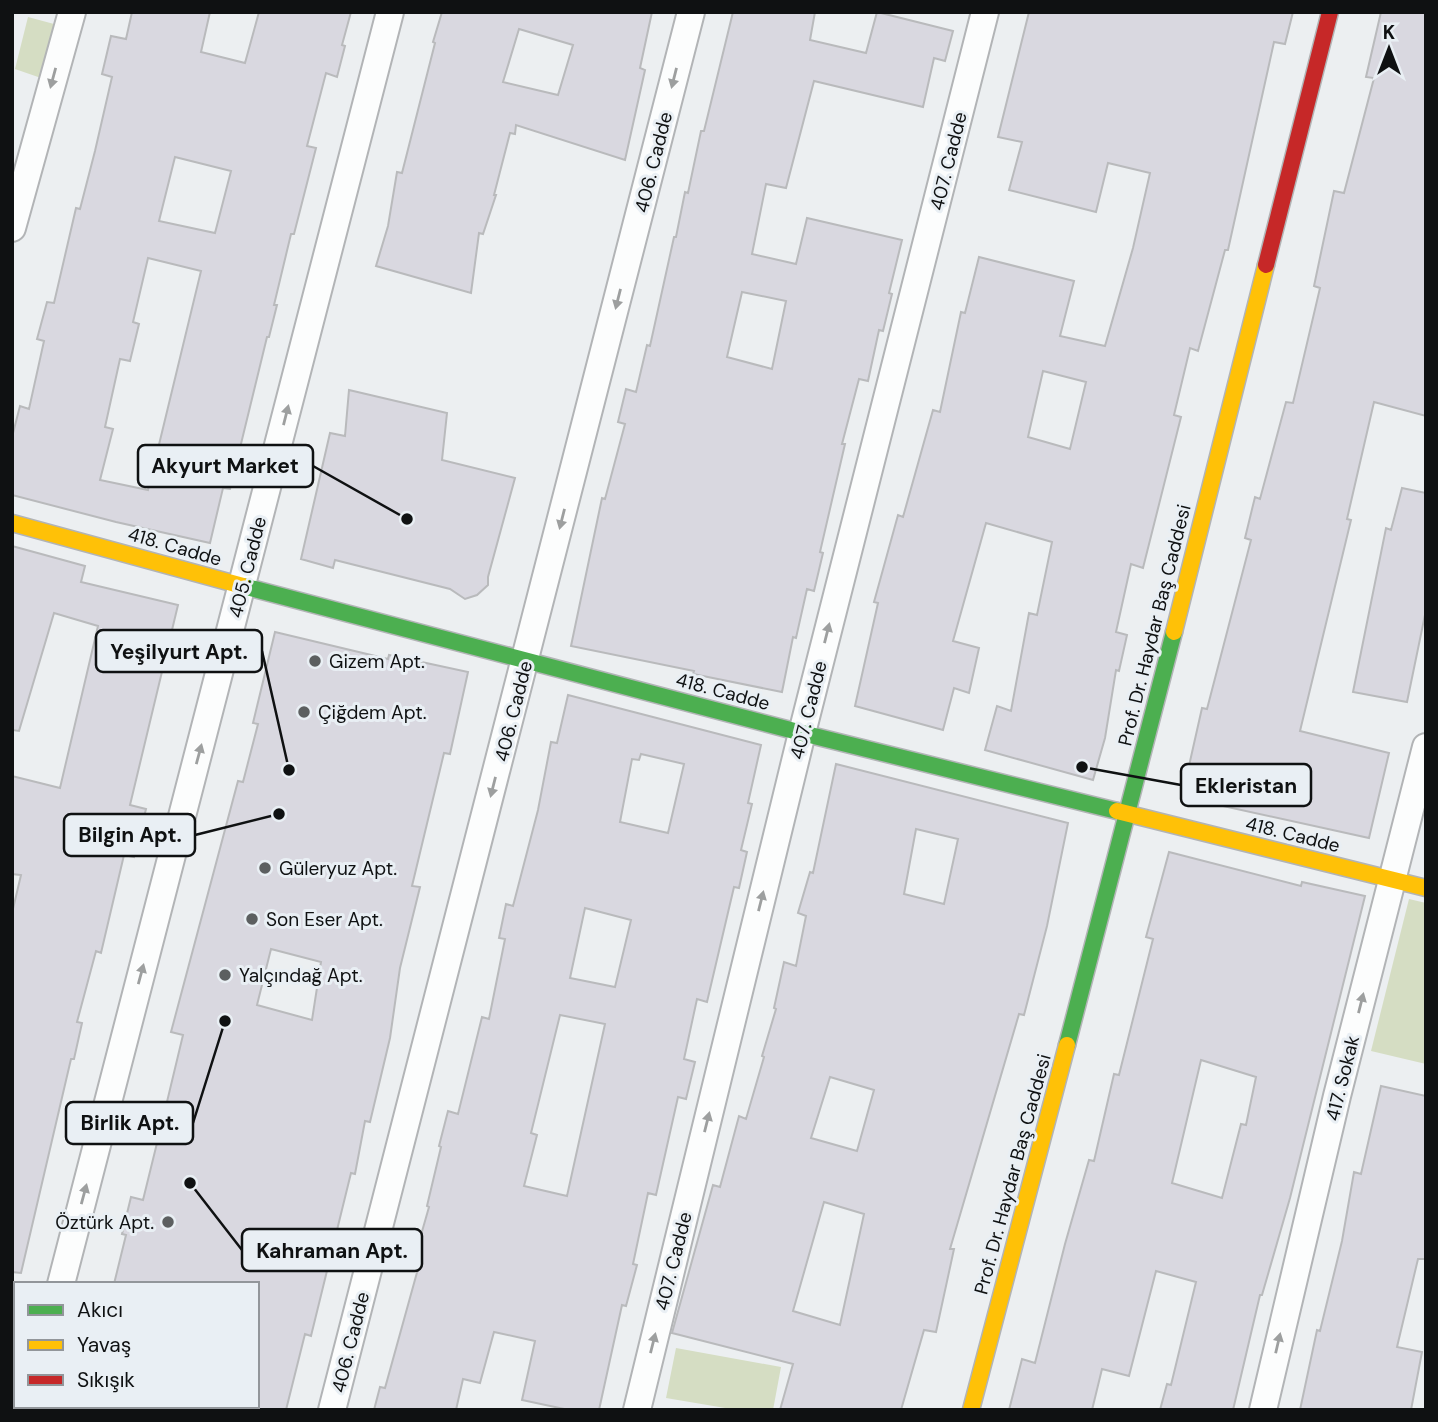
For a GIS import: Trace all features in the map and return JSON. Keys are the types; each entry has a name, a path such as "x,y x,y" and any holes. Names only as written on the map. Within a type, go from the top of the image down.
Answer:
{"street":[{"path":"12,228 72,12"},
{"name":"405. Cadde","path":"62,1282 390,12"},
{"name":"406. Cadde","path":"332,1410 691,12"},
{"name":"407. Cadde","path":"637,1410 802,733 985,12"},
{"name":"Prof. Dr. Haydar Baş Caddesi","path":"971,1410 1128,816 1330,12"},
{"name":"418. Cadde","path":"12,523 802,733 1426,888"},
{"name":"417. Sokak","path":"1262,1410 1340,1083 1426,747"}],"green space":[{"path":"28,17 54,24 41,78 15,69"},
{"path":"1409,899 1426,903 1426,1064 1371,1051"},
{"path":"676,1348 781,1367 773,1410 737,1410 666,1398"}],"building":[{"path":"132,12 210,12 201,52 245,63 259,12 351,12 337,77 326,73 307,146 316,148 294,234 291,234 274,305 277,305 230,489 223,488 210,543 12,495 12,437 20,406 29,409 44,341 37,339 47,302 54,303 76,208 80,209 95,151 112,77 102,74 111,36 126,39","holes":["175,157 231,171 215,233 159,221","148,258 201,271 148,490 100,480 113,429 105,427 120,359 130,361 139,324 133,322"]},
{"path":"442,12 652,12 640,68 645,70 625,160 516,125 515,134 510,133 496,195 483,234 479,233 471,293 376,266 388,226 397,172 402,173 435,43 433,42","holes":["519,29 573,45 558,95 503,82"]},
{"path":"733,12 815,12 810,40 866,53 877,12 953,31 945,61 934,58 923,107 814,81 786,188 766,184 752,254 796,264 807,218 902,240 889,293 892,294 883,331 879,330 868,381 859,379 842,444 845,444 820,552 823,553 814,591 807,589 796,638 793,637 782,692 571,646 602,498 605,499 625,424 618,422 626,389 636,392 647,345 650,346 685,192 688,193 701,131 704,131","holes":["742,292 786,301 772,369 727,357"]},
{"path":"1029,12 1293,12 1285,44 1274,42 1228,250 1225,250 1198,351 1190,348 1174,415 1181,417 1143,568 1131,564 1116,632 1127,635 1119,671 1116,670 1105,738 1093,780 985,750 997,706 1011,711 1029,613 1037,615 1052,542 986,523 953,641 979,648 969,693 954,688 943,730 855,706 878,603 874,602 898,515 903,517 933,410 940,412 961,312 965,313 979,257 1074,281 1060,336 1105,346 1133,248 1150,173 1108,163 1096,212 1009,190 1022,142 998,137","holes":["1043,371 1086,382 1070,449 1028,437"]},
{"path":"1381,12 1426,12 1426,416 1374,402 1347,519 1351,520 1300,731 1389,753 1369,838 1182,797 1202,708 1207,709 1251,540 1245,538 1255,497 1260,499 1286,402 1293,403 1320,288 1314,286 1334,191 1344,193 1374,78 1366,77"},
{"path":"349,390 447,413 442,460 515,478 488,585 477,595 465,599 450,589 335,560 333,568 301,559 330,433 345,436"},
{"path":"1402,488 1426,493 1426,610 1407,702 1353,692 1386,528 1391,530"},
{"path":"12,546 85,566 81,582 178,605 130,805 146,809 134,857 124,855 101,953 96,951 77,1022 82,1023 74,1059 71,1059 21,1273 12,1272 12,913 21,875 12,874 12,776 60,788 98,626 54,613 19,731 12,730"},
{"path":"275,632 388,659 389,655 468,672 450,754 444,753 412,886 420,887 400,968 390,1038 370,1122 365,1121 355,1174 351,1173 311,1336 305,1334 286,1410 257,1410 259,1282 114,1282 126,1235 122,1234 131,1197 143,1200 158,1139 150,1137 159,1104 166,1106 183,1035 171,1032 238,781 243,782 258,724 253,723","holes":["271,949 321,962 312,1020 257,1005"]},
{"path":"568,695 761,745 748,803 752,804 741,850 747,852 739,888 734,887 707,1002 697,999 684,1059 695,1062 686,1099 678,1097 656,1195 648,1193 633,1264 637,1265 626,1306 622,1305 599,1410 569,1410 522,1400 535,1341 494,1332 480,1383 463,1379 456,1410 374,1410 380,1387 385,1388 421,1258 415,1256 429,1207 427,1206 448,1111 458,1114 482,1017 489,1019 505,939 499,938 506,904 513,906 538,810 551,742 557,743","holes":["641,754 684,764 668,833 620,822 632,759 639,760","585,908 631,920 615,987 570,978","560,1015 605,1024 567,1196 524,1186 537,1135 531,1133"]},
{"path":"836,764 1068,823 1047,926 1024,1015 1019,1014 950,1249 954,1249 936,1332 924,1330 901,1410 780,1410 793,1364 672,1333 713,1185 720,1187 739,1116 746,1119 776,1009 774,1008 784,962 796,966 806,916 798,913 810,872 813,873","holes":["916,829 958,839 944,904 904,894","830,1077 874,1090 857,1151 811,1138","824,1202 864,1214 840,1325 793,1311"]},
{"path":"1169,852 1301,886 1302,882 1365,896 1290,1198 1260,1295 1233,1410 1160,1410 1167,1384 1171,1385 1196,1282 1156,1271 1129,1376 1102,1369 1092,1410 1009,1410 1022,1359 1035,1363 1089,1160 1094,1161 1114,1074 1119,1075 1153,939 1146,937","holes":["1201,1060 1256,1077 1246,1125 1241,1124 1222,1198 1172,1183"]},
{"path":"1381,1086 1426,1096 1426,1259 1418,1259 1397,1347 1422,1352 1411,1410 1300,1410 1317,1330 1320,1331 1342,1241 1354,1172 1361,1174"}],"traffic: fast":[{"path":"243,586 802,733 1117,811"},
{"path":"1067,1045 1174,632"}],"traffic: slow":[{"path":"1174,632 1266,265"},
{"path":"12,523 243,586"},
{"path":"1117,811 1426,888"},
{"path":"971,1410 1067,1045"}],"traffic: jam":[{"path":"1266,265 1330,12"}],"place":[{"name":"Akyurt Market","path":"407,519"},
{"name":"Gizem Apt.","path":"315,661"},
{"name":"Çiğdem Apt.","path":"304,712"},
{"name":"Ekleristan","path":"1082,767"},
{"name":"Yeşilyurt Apt.","path":"289,770"},
{"name":"Bilgin Apt.","path":"279,814"},
{"name":"Güleryuz Apt.","path":"265,868"},
{"name":"Son Eser Apt.","path":"252,919"},
{"name":"Yalçındağ Apt.","path":"225,975"},
{"name":"Birlik Apt.","path":"225,1021"},
{"name":"Kahraman Apt.","path":"190,1183"},
{"name":"Öztürk Apt.","path":"168,1222"}]}
